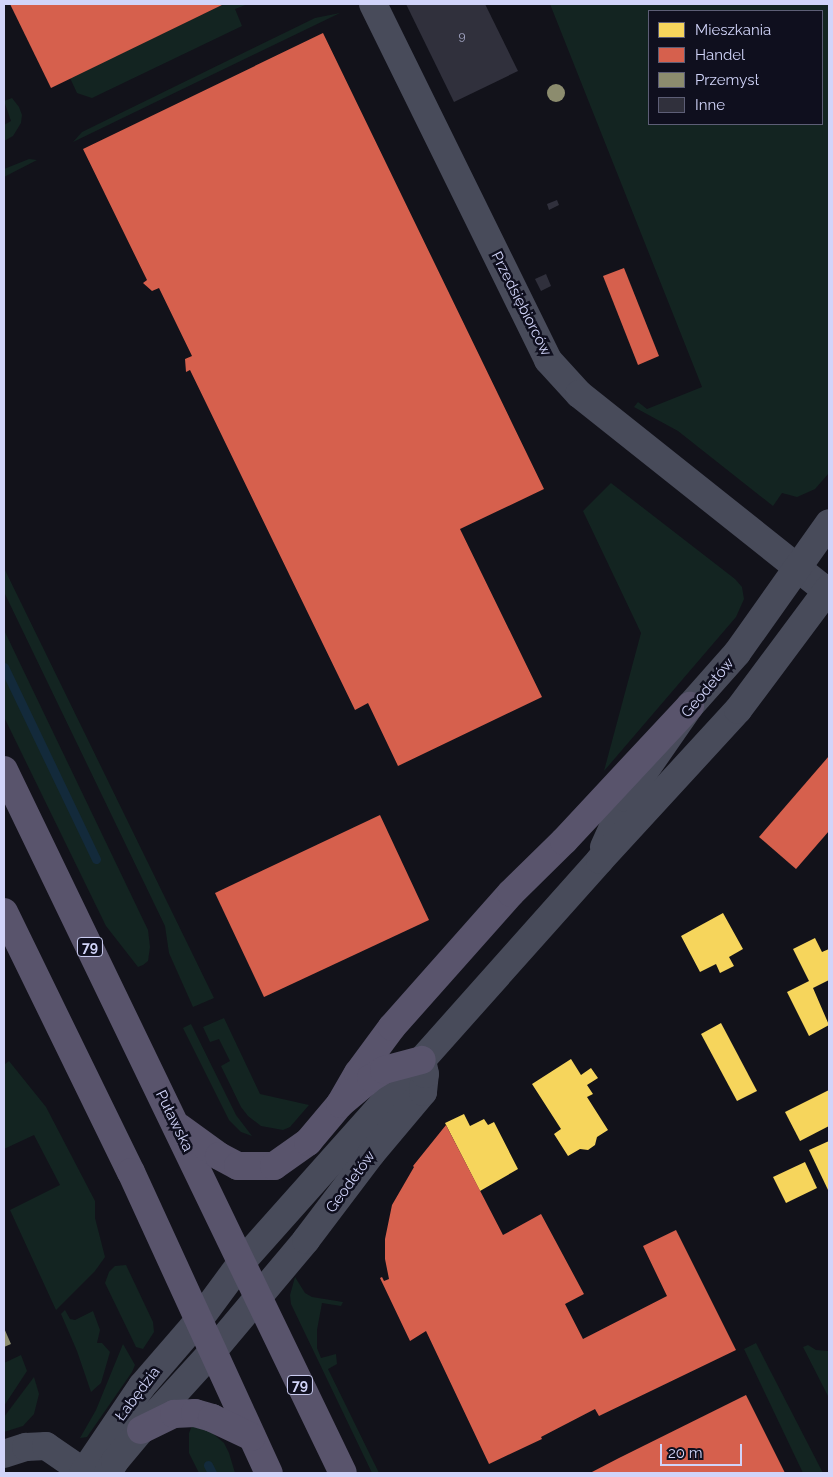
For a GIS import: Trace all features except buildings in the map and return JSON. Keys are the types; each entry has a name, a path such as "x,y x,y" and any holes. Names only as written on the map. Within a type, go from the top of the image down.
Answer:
{"main road":[{"path":"340,1104 358,1073 392,1027 511,892 564,841 690,706"},
{"name":"Puławska","path":"4,770 343,1473"},
{"path":"4,912 134,1180 269,1473"},
{"path":"176,1124 219,1156 238,1166 274,1166 308,1142 340,1104 361,1085 384,1070 422,1060"},
{"path":"141,1430 174,1414 195,1413 212,1418 252,1437"}],"street":[{"name":"Przedsiębiorców","path":"373,4 548,360 579,394 828,590"},
{"name":"Geodetów","path":"600,860 608,834 626,798 690,706 737,653 799,568 829,523"},
{"name":"Geodetów","path":"199,1320 241,1263 600,860 738,710 828,590"},
{"name":"Geodetów","path":"213,1351 257,1296 306,1240 370,1154 423,1092 425,1074 422,1060"},
{"name":"Łabędzia","path":"91,1473 149,1376 199,1320"},
{"name":"Łabędzia","path":"91,1473 115,1461 213,1351"},
{"path":"4,1454 26,1447 46,1446 91,1473"}],"green space":[{"path":"224,4 248,4 235,9 242,26 92,98 77,93 70,78"},
{"path":"550,4 829,4 829,473 815,489 797,497 782,493 773,506 678,431 634,407 638,402 647,409 702,387"},
{"path":"340,13 73,142 82,132 315,18"},
{"path":"12,98 22,115 21,123 13,136 4,141 4,125 11,121 4,101"},
{"path":"29,159 37,160 4,177 4,169"},
{"path":"611,483 735,579 742,587 744,599 736,617 604,771 641,633 583,511"},
{"path":"4,568 214,998 193,1007 169,953 165,926 4,592"},
{"path":"4,630 148,930 150,947 148,961 143,965 138,967 106,926 4,717"},
{"path":"224,1018 260,1094 309,1105 290,1127 283,1130 261,1126 248,1116 241,1107 221,1066 230,1061 219,1039 210,1042 203,1027"},
{"path":"191,1024 236,1115 252,1136 241,1132 229,1120 183,1028"},
{"path":"9,1061 46,1107 95,1201 95,1218 105,1257 95,1271 56,1310 10,1210 60,1185 34,1135 4,1149 4,1080 5,1064"},
{"path":"126,1265 153,1322 154,1332 143,1349 136,1347 105,1283 109,1272 115,1266"},
{"path":"295,1277 305,1293 312,1297 343,1302 341,1306 322,1303 317,1330 317,1348 321,1358 336,1354 337,1364 328,1369 379,1473 372,1473 291,1304 290,1295"},
{"path":"65,1310 70,1319 75,1320 93,1311 100,1330 97,1343 102,1343 110,1352 101,1383 91,1392 77,1351 61,1314"},
{"path":"756,1343 823,1473 803,1473 744,1349"},
{"path":"123,1344 135,1365 132,1372 87,1437 80,1438 96,1410"},
{"path":"808,1345 816,1350 829,1351 829,1398 803,1347"},
{"path":"21,1355 27,1371 4,1406 4,1363"},
{"path":"34,1377 39,1394 34,1414 23,1426 4,1432 4,1417"},
{"path":"192,1426 211,1432 224,1443 235,1473 199,1473 189,1453 189,1433"}],"waterway":[{"path":"4,667 96,859"},
{"path":"208,1465 212,1473"}]}
